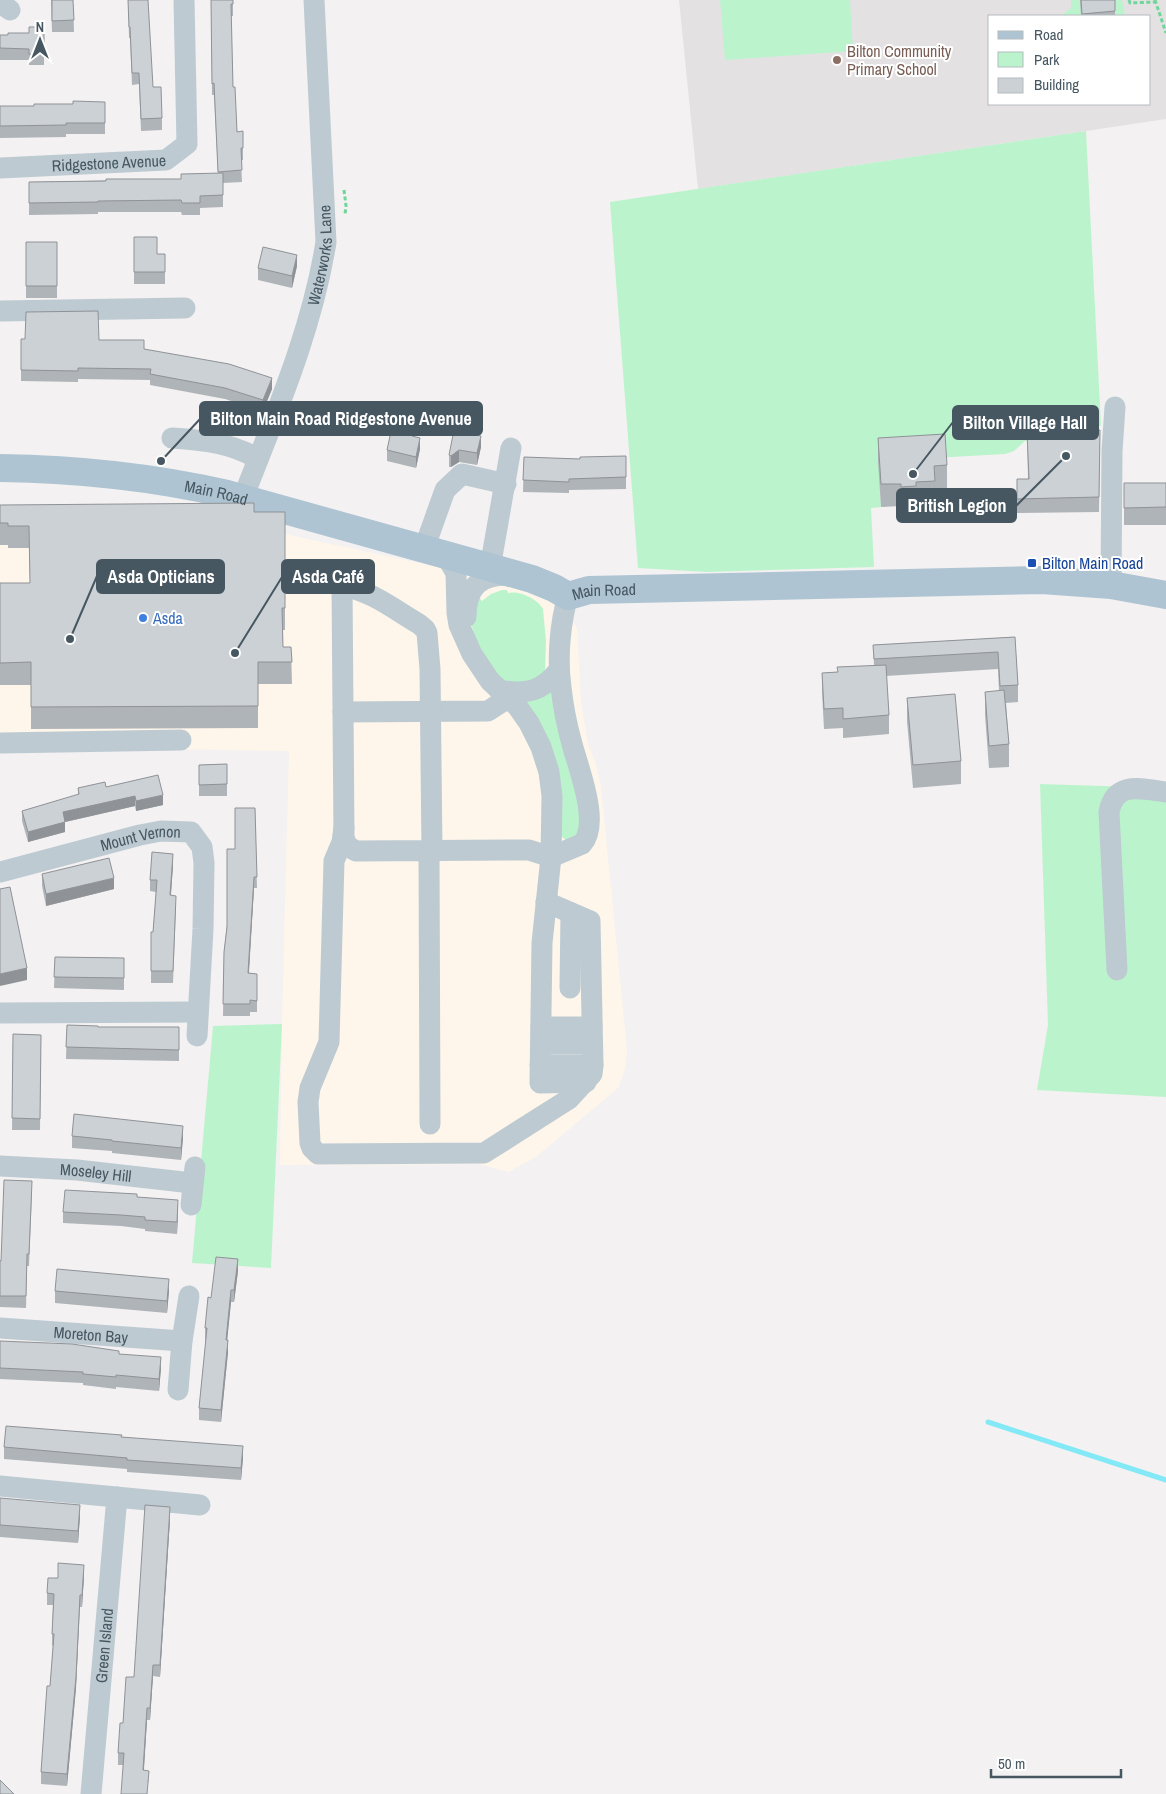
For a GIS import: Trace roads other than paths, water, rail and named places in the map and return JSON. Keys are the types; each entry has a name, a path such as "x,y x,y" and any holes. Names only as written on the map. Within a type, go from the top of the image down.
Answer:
{"main road":[{"name":"Main Road","path":"0,468 87,471 192,486 243,498 518,575 544,583 568,596 588,590 1042,580 1111,585 1166,595"}],"street":[{"name":"Ridgestone Avenue","path":"0,168 166,160 187,144 184,0"},
{"name":"Waterworks Lane","path":"243,498 291,373 320,278 326,242 314,0"},
{"path":"0,311 185,308"},
{"path":"1111,585 1112,450 1115,407"},
{"path":"172,438 201,440 242,449 258,459"},
{"path":"490,568 511,448"},
{"path":"506,484 462,474 445,490 429,550 449,561 456,573 457,613 462,633 472,654 484,672 503,694 517,706 529,723 538,738 547,764 552,796 551,857 542,943 540,1083 590,1073"},
{"path":"472,654 466,620 466,602 469,594 481,581 490,576 518,575"},
{"path":"430,1124 431,851 429,640 425,628 366,593 342,586 344,826 346,844 350,849 356,851 431,851 529,850 551,857 582,844 590,824 587,802 563,700 559,670 562,616 568,596"},
{"path":"343,712 488,711 503,694 532,691 553,678 559,670"},
{"path":"0,743 181,740"},
{"path":"1118,970 1110,806 1115,796 1126,789 1134,788 1166,792"},
{"path":"344,826 342,842 334,861 329,1042 308,1097 309,1139 315,1152 323,1155 484,1153 569,1099 590,1073 592,1036 581,988 580,917 546,902"},
{"name":"Mount Vernon","path":"0,872 140,835 161,831 191,832 202,847 204,863 203,929 197,1036"},
{"path":"541,988 581,988"},
{"path":"0,1014 198,1012"},
{"path":"541,1045 592,1036"},
{"name":"Moseley Hill","path":"0,1166 194,1175 191,1205"},
{"path":"178,1390 182,1341 189,1296"},
{"name":"Moreton Bay","path":"0,1328 182,1341"},
{"path":"0,1486 117,1497 191,1510"},
{"name":"Green Island","path":"91,1794 117,1497"}],"waterway":[{"path":"988,1422 1166,1480"}],"place":[{"name":"Bilton Community Primary School","path":"837,60"},
{"name":"British Legion","path":"1066,456"},
{"name":"Bilton Main Road Ridgestone Avenue","path":"161,461"},
{"name":"Bilton Village Hall","path":"913,474"},
{"name":"Bilton Main Road","path":"1032,563"},
{"name":"Asda","path":"143,618"},
{"name":"Asda Opticians","path":"70,639"},
{"name":"Asda Café","path":"235,653"}]}
